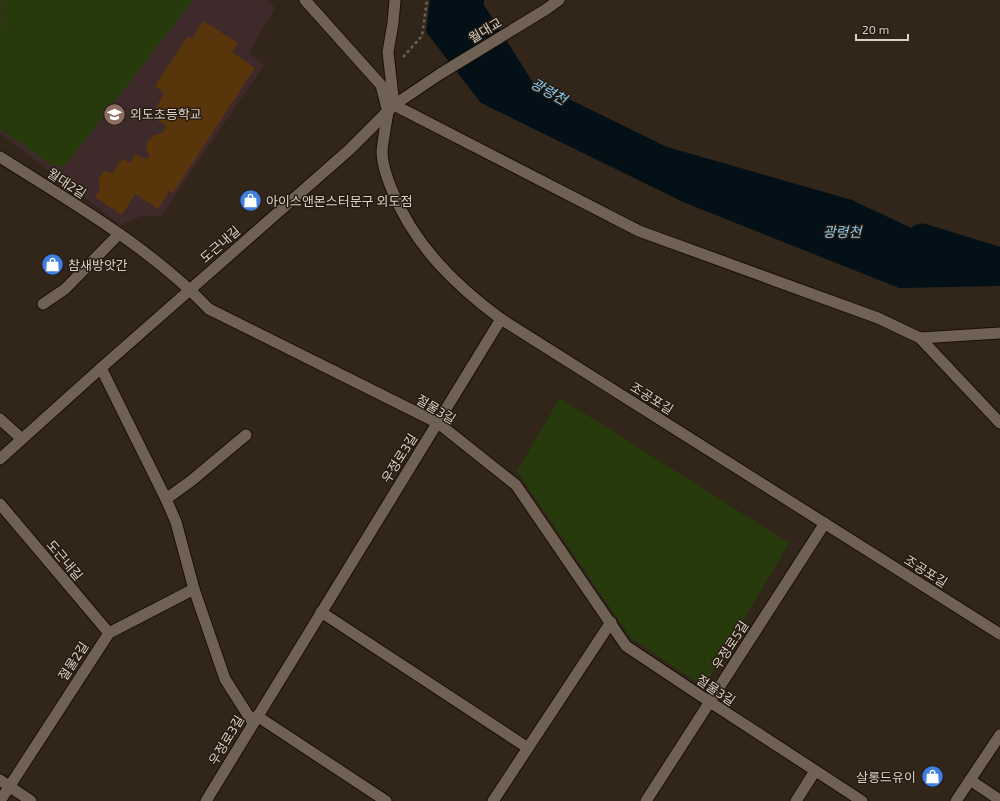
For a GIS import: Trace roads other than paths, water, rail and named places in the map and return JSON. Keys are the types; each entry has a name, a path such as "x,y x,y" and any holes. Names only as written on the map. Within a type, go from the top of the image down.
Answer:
{"street":[{"path":"305,0 381,85 391,109 639,231 878,318 920,338 1000,423"},
{"path":"391,109 388,52 395,0"},
{"name":"월대교","path":"440,74 545,10 558,0"},
{"name":"도근내길","path":"0,459 190,289 349,150 391,109 440,74"},
{"name":"조공포길","path":"391,109 382,152 385,172 396,200 410,228 436,262 470,297 501,319 1000,634"},
{"name":"월대2길","path":"0,157 119,234 190,289"},
{"path":"43,304 65,289 119,234"},
{"name":"절물3길","path":"190,289 209,309 438,423 516,485 626,646 862,801"},
{"name":"우정로3길","path":"206,801 501,319"},
{"path":"920,338 1000,333"},
{"path":"101,368 176,522 194,589 225,679 255,720 373,797 386,801"},
{"path":"0,419 22,439"},
{"path":"166,499 191,481 246,435"},
{"name":"도근내길","path":"0,504 109,633"},
{"name":"우정로5길","path":"646,801 825,524"},
{"name":"절물2길","path":"0,801 4,783 109,633 194,589"},
{"path":"321,612 528,748"},
{"path":"493,801 611,622"},
{"path":"956,801 1000,735"},
{"path":"796,801 816,771"},
{"path":"970,780 1000,800"},
{"path":"4,783 31,801"}],"water":[{"name":"광령천","path":"430,0 484,0 484,5 532,81 667,147 852,200 960,251 1000,263 1000,286 899,288 683,202 481,103 426,32"}],"waterway":[{"name":"광령천","path":"922,239 1000,263"}],"place":[{"name":"외도초등학교","path":"115,114"},
{"name":"아이스앤몬스터문구 외도점","path":"251,201"},
{"name":"참새방앗간","path":"52,265"},
{"name":"살롱드유이","path":"932,777"}]}
